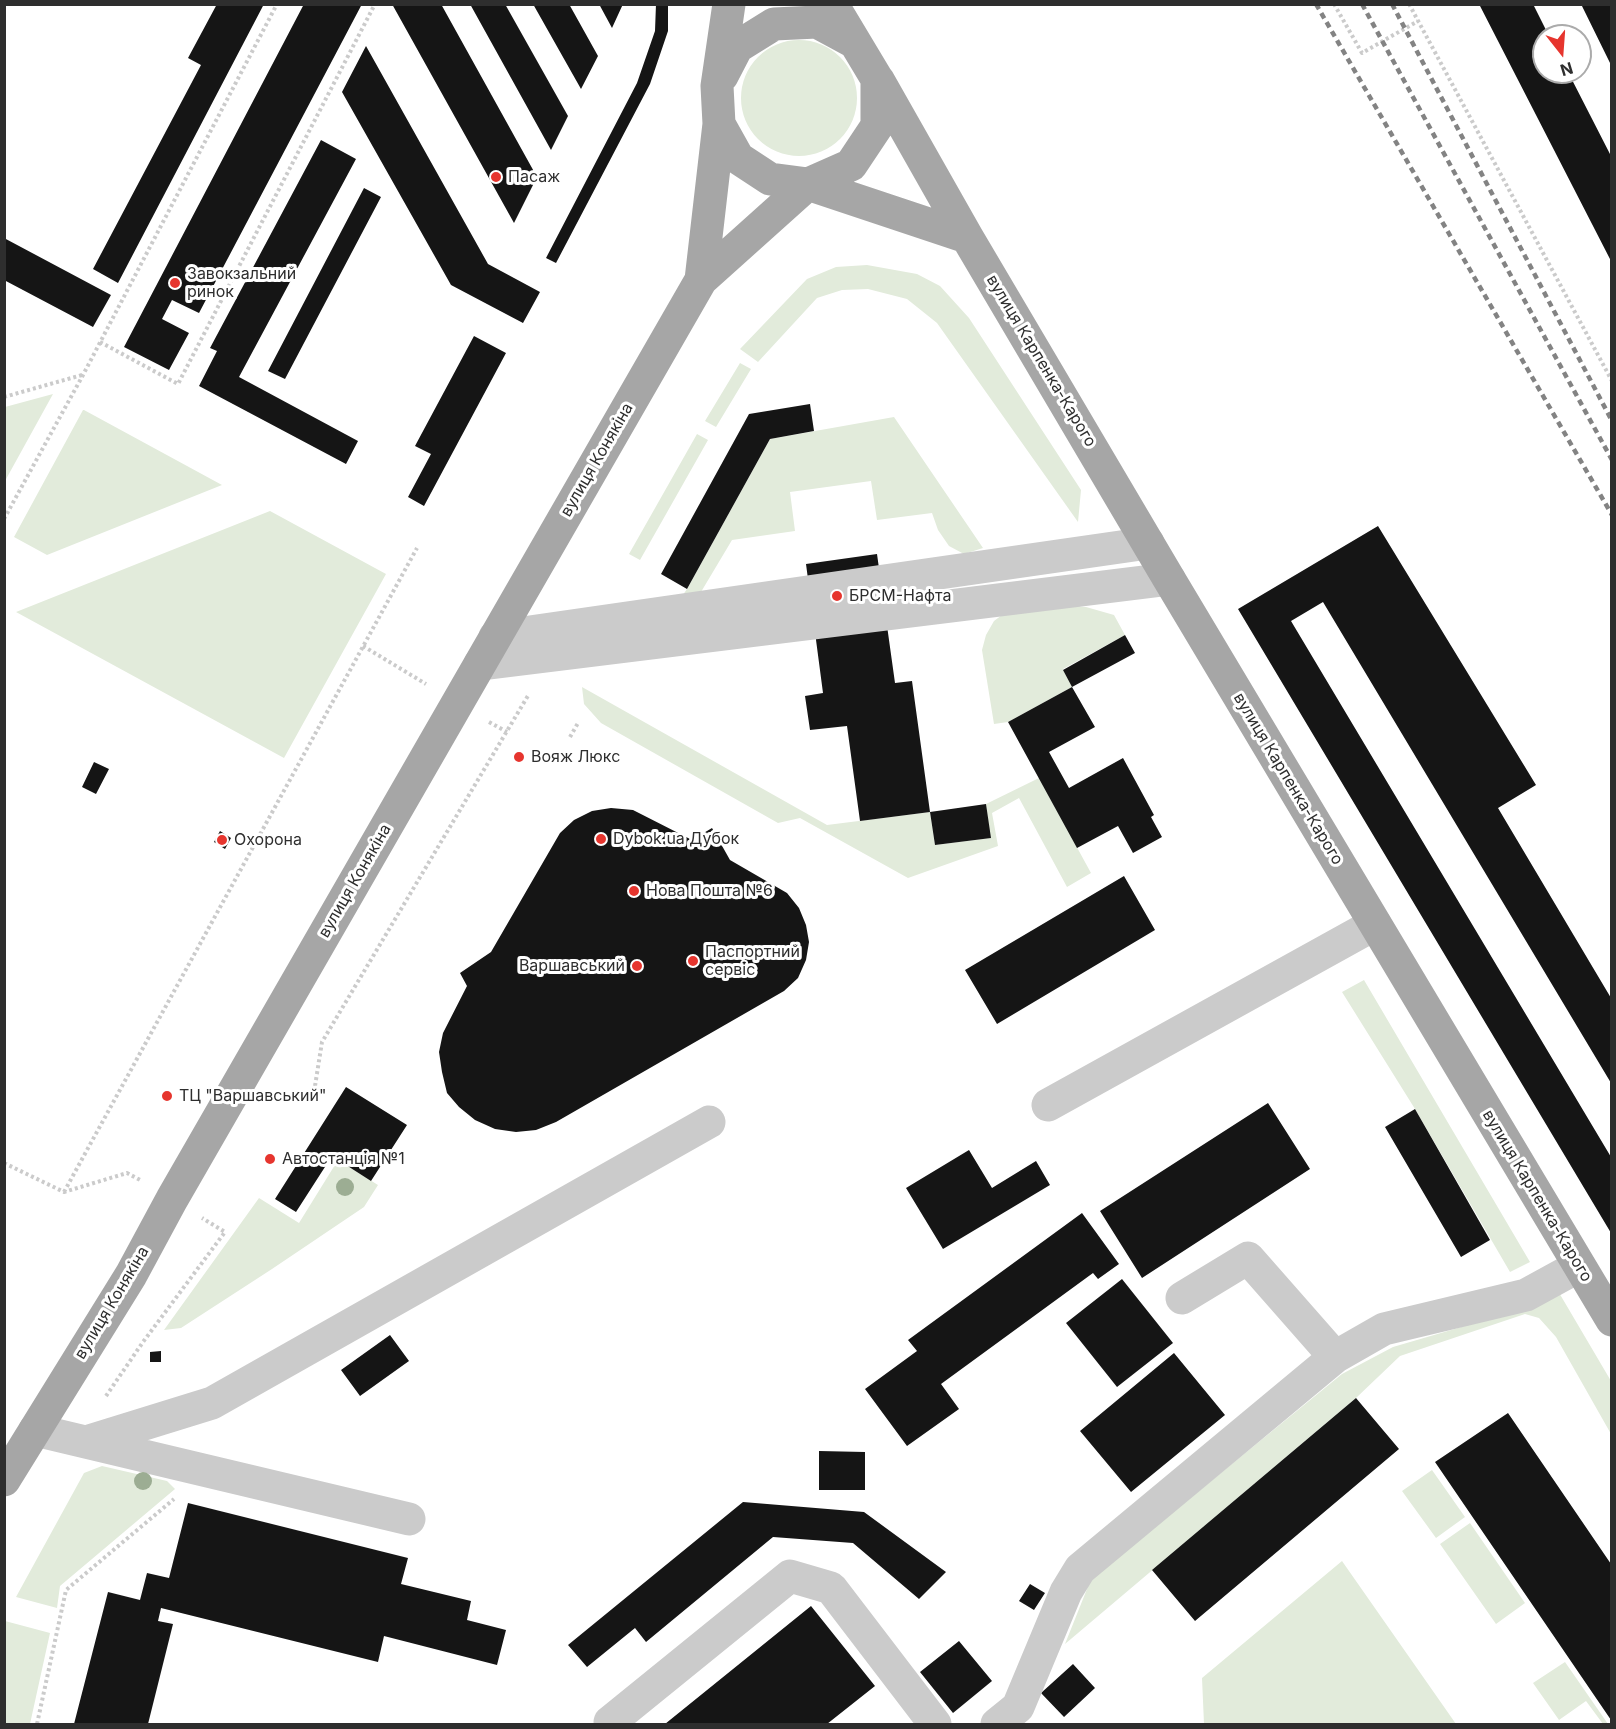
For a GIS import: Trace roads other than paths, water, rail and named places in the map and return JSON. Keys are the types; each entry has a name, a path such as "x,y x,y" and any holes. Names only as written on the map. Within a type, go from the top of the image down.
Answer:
{"main road":[{"path":"701,280 719,124 717,86 729,4"},
{"path":"701,280 808,184 851,165 877,126 877,79 832,4"},
{"path":"717,86 737,47 774,24 817,22 855,43"},
{"name":"вулиця Карпенка-Карого","path":"877,79 967,237 1169,579 1611,1320"},
{"path":"719,124 738,158 770,179 808,184 967,237"},
{"name":"вулиця Конякіна","path":"4,1480 130,1275 701,280"}],"lane":[{"path":"487,651 1042,558 1148,543"},
{"path":"1042,558 1061,592"},
{"path":"487,651 1169,579"},
{"path":"1048,1105 1375,924"},
{"path":"82,1441 212,1403 709,1122"},
{"path":"1182,1298 1248,1258 1335,1357"},
{"path":"997,1725 1018,1707 1066,1592 1080,1569 1335,1357 1384,1329 1526,1295 1579,1266"},
{"path":"35,1430 409,1519"},
{"path":"612,1725 610,1722 790,1576 831,1588 935,1725"}],"railway":[{"path":"1316,4 1612,515"},
{"path":"1362,4 1612,460"},
{"path":"1392,4 1612,421"}],"place":[{"name":"Пасаж","path":"496,177"},
{"name":"Завокзальний ринок","path":"175,283"},
{"name":"БРСМ-Нафта","path":"837,596"},
{"name":"Вояж Люкс","path":"519,757"},
{"name":"Dybok.ua Дубок","path":"601,839"},
{"name":"Охорона","path":"222,840"},
{"name":"Нова Пошта №6","path":"634,891"},
{"name":"Паспортний сервіс","path":"693,961"},
{"name":"Варшавський","path":"637,966"},
{"name":"ТЦ \"Варшавський\"","path":"167,1096"},
{"name":"Автостанція №1","path":"270,1159"}]}
